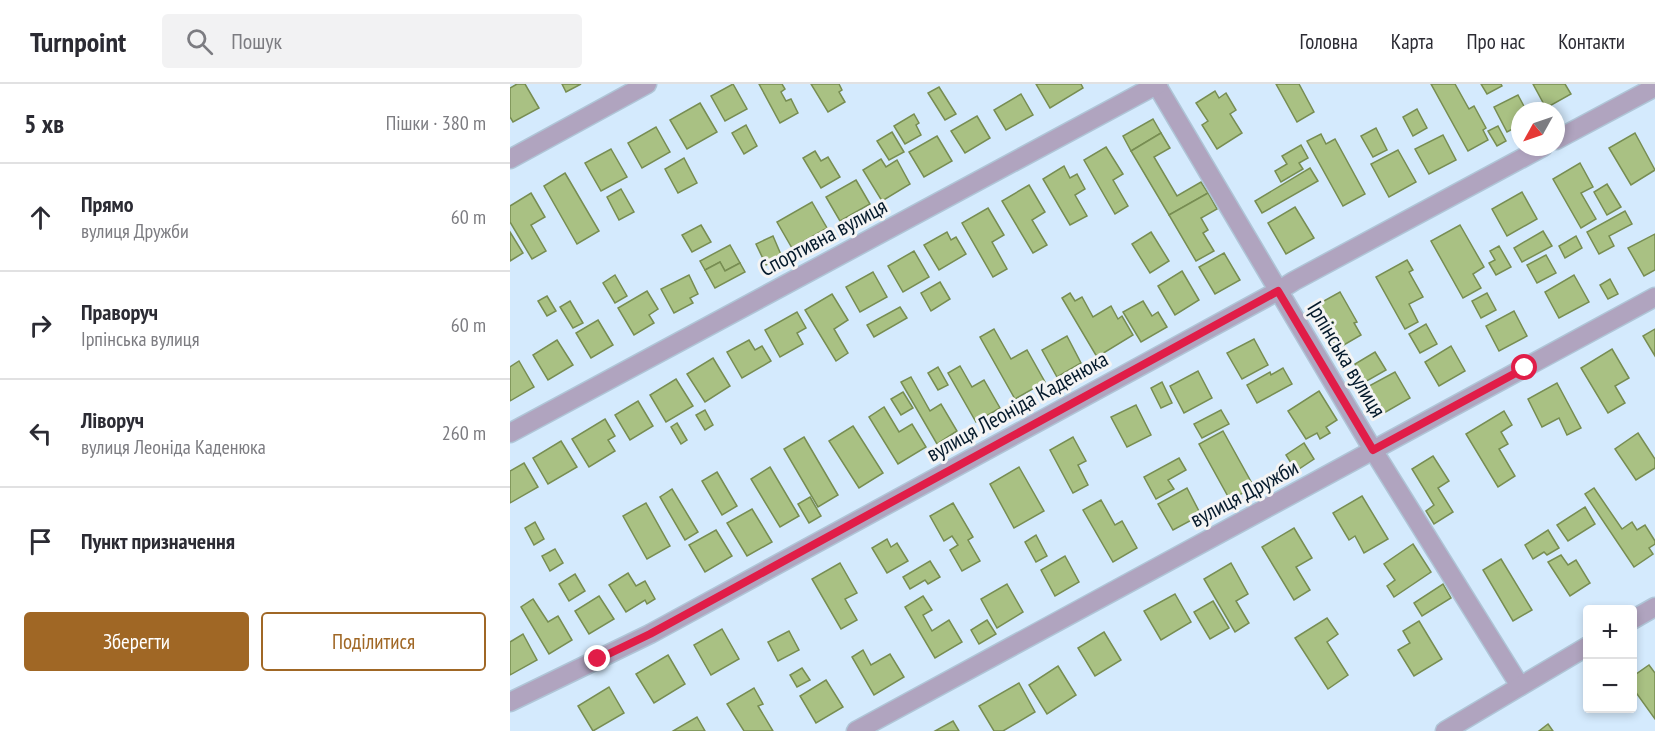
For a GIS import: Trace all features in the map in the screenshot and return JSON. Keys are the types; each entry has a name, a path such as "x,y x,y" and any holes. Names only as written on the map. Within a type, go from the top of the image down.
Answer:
{"street":[{"path":"510,159 647,84"},
{"name":"Ірпінська вулиця","path":"1157,84 1373,450 1520,686"},
{"name":"Спортивна вулиця","path":"510,433 1157,84"},
{"path":"1565,135 1655,87"},
{"name":"вулиця Леоніда Каденюка","path":"510,702 650,634 1526,156"},
{"name":"вулиця Дружби","path":"856,731 1655,297"},
{"path":"1637,617 1655,607"},
{"path":"1445,731 1583,648"}],"building":[{"path":"517,84 525,84 539,108 513,122 510,117 510,88"},
{"path":"562,84 581,84 566,92"},
{"path":"733,84 747,109 725,121 711,96"},
{"path":"759,84 782,84 785,89 781,92 786,101 791,99 798,113 780,123"},
{"path":"811,84 839,84 842,90 839,92 845,102 828,112"},
{"path":"1036,84 1081,84 1083,88 1050,108"},
{"path":"1276,84 1299,84 1314,112 1297,122"},
{"path":"1431,84 1455,84 1469,109 1474,106 1486,128 1483,130 1488,140 1468,151"},
{"path":"1481,84 1501,84 1502,86 1487,94"},
{"path":"1533,84 1565,84 1571,94 1557,102 1543,102"},
{"path":"939,87 956,114 945,120 928,93"},
{"path":"1215,91 1219,98 1226,93 1236,110 1230,114 1242,133 1217,149 1202,125 1208,121 1196,103"},
{"path":"1021,94 1033,115 1006,130 994,110"},
{"path":"1518,95 1522,102 1511,102 1511,130 1507,132 1494,107"},
{"path":"700,103 717,132 687,149 670,120"},
{"path":"1417,109 1427,128 1413,136 1403,117"},
{"path":"914,114 919,123 916,125 921,135 905,144 894,126"},
{"path":"977,116 990,138 965,153 951,131"},
{"path":"1153,119 1161,133 1131,151 1123,136"},
{"path":"746,125 757,146 744,154 732,133"},
{"path":"1498,126 1506,141 1497,146 1488,131"},
{"path":"656,127 670,152 642,168 628,143"},
{"path":"1376,128 1387,150 1373,157 1361,136"},
{"path":"892,132 904,152 889,160 877,141"},
{"path":"1161,133 1170,148 1154,157 1177,196 1201,182 1208,193 1169,215 1131,151"},
{"path":"1635,133 1655,170 1631,185 1609,148"},
{"path":"1321,134 1326,144 1335,139 1365,194 1343,206 1307,141"},
{"path":"1443,135 1456,160 1429,174 1415,149"},
{"path":"937,136 952,161 924,177 909,152"},
{"path":"1301,145 1308,158 1299,163 1303,169 1281,182 1275,171 1287,164 1282,156"},
{"path":"1106,147 1123,174 1113,180 1128,206 1115,214 1084,160"},
{"path":"611,149 627,177 601,191 585,163"},
{"path":"1398,150 1416,182 1389,197 1371,164"},
{"path":"815,151 821,161 828,157 840,177 821,188 803,158"},
{"path":"684,158 697,183 678,193 665,169"},
{"path":"881,159 886,167 897,160 910,184 882,201 863,170"},
{"path":"1580,163 1593,187 1581,193 1596,219 1581,228 1553,179"},
{"path":"1064,166 1070,178 1077,174 1085,189 1075,195 1087,216 1070,225 1043,179"},
{"path":"1310,168 1318,181 1262,213 1255,201"},
{"path":"565,173 599,231 577,244 544,186"},
{"path":"856,180 870,204 840,221 826,197"},
{"path":"1607,184 1621,207 1607,215 1594,192"},
{"path":"1029,185 1045,212 1032,220 1047,245 1033,253 1002,201"},
{"path":"621,189 634,212 619,220 607,197"},
{"path":"1522,192 1537,219 1507,236 1492,209"},
{"path":"531,193 545,217 531,225 546,251 532,259 510,222 510,206"},
{"path":"1208,193 1217,209 1201,218 1208,230 1203,233 1214,251 1196,261 1169,215"},
{"path":"812,202 827,228 792,248 777,222"},
{"path":"1295,207 1314,238 1286,254 1268,223"},
{"path":"988,208 1004,235 992,242 1007,269 993,277 962,223"},
{"path":"1625,211 1632,224 1609,236 1614,246 1599,254 1587,232"},
{"path":"701,225 711,242 692,252 682,235"},
{"path":"1460,225 1484,267 1473,274 1481,288 1463,298 1431,241"},
{"path":"1543,231 1552,246 1522,262 1514,248"},
{"path":"510,232 523,253 510,261"},
{"path":"947,232 951,240 956,237 966,254 939,270 924,245"},
{"path":"1151,232 1169,261 1150,273 1132,244"},
{"path":"1655,234 1655,270 1644,276 1628,248"},
{"path":"773,236 782,257 766,265 756,244"},
{"path":"1576,236 1582,248 1565,258 1559,246"},
{"path":"730,245 740,263 725,271 720,262 705,270 700,261"},
{"path":"1499,246 1511,267 1496,275 1489,263 1495,260 1490,251"},
{"path":"914,251 929,277 903,292 888,266"},
{"path":"1224,253 1240,280 1215,294 1199,267"},
{"path":"1546,255 1556,273 1537,283 1527,265"},
{"path":"1407,260 1413,270 1409,272 1423,297 1409,304 1418,322 1405,329 1376,277"},
{"path":"720,262 725,271 740,263 745,272 715,288 705,270"},
{"path":"1182,271 1199,300 1175,315 1158,286"},
{"path":"873,272 887,297 860,312 846,287"},
{"path":"615,275 627,296 615,303 603,283"},
{"path":"689,275 698,294 690,298 693,303 674,313 661,289"},
{"path":"1574,275 1589,302 1559,318 1545,292"},
{"path":"1610,279 1618,294 1608,299 1600,285"},
{"path":"940,282 950,299 931,311 921,293"},
{"path":"647,291 658,309 649,315 654,323 634,335 618,308"},
{"path":"1340,292 1357,322 1354,323 1361,335 1337,349 1313,307"},
{"path":"1070,293 1075,301 1082,297 1093,317 1111,306 1118,319 1122,316 1133,335 1097,357 1062,298"},
{"path":"1487,293 1496,310 1481,318 1472,301"},
{"path":"832,294 848,320 834,329 848,353 836,361 805,310"},
{"path":"547,296 556,311 547,316 538,301"},
{"path":"570,301 583,323 573,328 560,307"},
{"path":"1143,301 1152,316 1158,312 1167,327 1141,342 1123,312"},
{"path":"900,307 907,318 874,337 867,325"},
{"path":"1514,311 1527,336 1499,351 1486,326"},
{"path":"797,312 806,328 797,333 803,344 780,357 765,330"},
{"path":"598,320 613,345 591,358 576,333"},
{"path":"1426,324 1437,344 1420,353 1409,334"},
{"path":"994,329 1011,359 1027,350 1045,382 1015,399 980,337"},
{"path":"1655,329 1655,356 1643,336"},
{"path":"1067,336 1081,363 1057,377 1042,350"},
{"path":"1254,339 1268,365 1242,379 1227,353"},
{"path":"557,340 573,365 548,380 533,355"},
{"path":"749,340 755,350 762,346 771,361 742,378 727,352"},
{"path":"1451,346 1465,371 1439,386 1425,362"},
{"path":"1612,349 1629,378 1615,386 1625,403 1608,413 1581,368"},
{"path":"1375,352 1386,370 1365,382 1355,364"},
{"path":"713,358 730,386 705,402 687,374"},
{"path":"519,361 534,387 510,401 510,367"},
{"path":"960,366 972,387 984,380 1000,408 976,422 948,373"},
{"path":"938,367 948,385 938,390 928,373"},
{"path":"1283,368 1292,384 1257,403 1247,385 1270,372 1271,375"},
{"path":"1198,371 1212,398 1184,413 1170,386"},
{"path":"1395,372 1410,398 1384,413 1369,386"},
{"path":"911,377 930,411 941,404 957,431 937,444 901,382"},
{"path":"676,379 693,406 666,422 650,395"},
{"path":"1162,382 1172,403 1161,408 1151,388"},
{"path":"1557,383 1581,428 1567,435 1559,418 1542,427 1528,399"},
{"path":"1319,391 1337,420 1326,427 1330,433 1320,439 1317,433 1306,439 1288,411"},
{"path":"903,392 913,408 901,415 891,399"},
{"path":"638,401 653,426 630,440 615,415"},
{"path":"1136,405 1151,435 1127,447 1111,417"},
{"path":"884,407 899,432 912,424 926,447 898,464 869,417"},
{"path":"705,410 713,425 705,430 696,415"},
{"path":"1221,410 1229,424 1202,438 1194,424"},
{"path":"1504,411 1512,425 1501,432 1508,444 1499,449 1515,476 1498,487 1466,434"},
{"path":"605,419 615,436 608,440 615,451 589,467 572,439"},
{"path":"677,423 687,440 681,444 671,427"},
{"path":"853,426 883,473 859,488 829,441"},
{"path":"1223,431 1254,487 1230,500 1199,444"},
{"path":"1638,433 1655,459 1655,468 1636,480 1615,449"},
{"path":"804,437 838,495 818,507 784,449"},
{"path":"1073,437 1086,461 1078,465 1088,485 1073,493 1050,450"},
{"path":"561,441 577,467 548,484 533,458"},
{"path":"1304,443 1314,459 1296,471 1286,455"},
{"path":"1433,456 1449,481 1438,488 1453,512 1434,524 1426,511 1434,505 1412,469"},
{"path":"1179,458 1186,470 1168,480 1174,489 1156,499 1144,477"},
{"path":"524,463 538,487 510,503 510,471"},
{"path":"770,467 799,516 780,527 751,479"},
{"path":"1019,467 1044,511 1014,528 990,484"},
{"path":"717,472 737,506 722,515 702,481"},
{"path":"1187,488 1201,515 1173,530 1158,504"},
{"path":"1594,488 1622,529 1632,522 1637,530 1645,525 1655,541 1655,544 1649,548 1653,554 1634,567 1585,494"},
{"path":"672,489 698,532 685,540 660,497"},
{"path":"1362,496 1388,539 1364,553 1355,536 1349,540 1333,513"},
{"path":"810,497 821,516 809,523 798,504"},
{"path":"1101,500 1115,525 1122,521 1137,548 1113,562 1083,510"},
{"path":"646,503 670,546 647,559 623,516"},
{"path":"953,503 973,537 968,540 980,561 962,571 950,550 958,545 952,536 944,541 930,516"},
{"path":"1585,507 1595,524 1568,541 1557,525"},
{"path":"752,509 772,542 747,556 727,523"},
{"path":"535,522 544,539 534,545 525,528"},
{"path":"1294,528 1312,558 1296,567 1310,590 1294,600 1262,547"},
{"path":"716,530 732,556 705,572 689,545"},
{"path":"1548,530 1559,548 1547,555 1544,552 1533,559 1525,545"},
{"path":"1036,535 1047,556 1036,562 1025,542"},
{"path":"887,539 891,547 897,543 908,561 887,573 872,548"},
{"path":"1413,544 1431,572 1394,597 1387,586 1395,580 1384,564"},
{"path":"555,549 563,563 550,571 542,556"},
{"path":"1561,555 1568,565 1576,560 1590,583 1570,596 1548,562"},
{"path":"1065,556 1079,582 1055,596 1041,570"},
{"path":"1501,559 1532,610 1513,621 1483,570"},
{"path":"930,561 940,577 928,584 925,580 910,589 903,577"},
{"path":"840,563 857,593 845,599 857,620 841,629 812,579"},
{"path":"1231,563 1248,594 1236,601 1249,623 1235,632 1204,579"},
{"path":"628,573 636,586 645,581 655,599 647,604 645,600 626,612 609,585"},
{"path":"575,574 585,591 569,601 559,584"},
{"path":"1007,584 1023,612 997,628 981,599"},
{"path":"1443,584 1451,598 1422,616 1414,603"},
{"path":"1175,594 1191,622 1161,640 1144,611"},
{"path":"599,596 614,619 589,634 575,611"},
{"path":"923,596 932,610 923,615 932,631 949,620 962,642 935,658 905,607"},
{"path":"533,599 548,622 558,616 572,640 549,654 521,607"},
{"path":"1213,601 1229,628 1210,639 1194,612"},
{"path":"1327,618 1338,634 1327,642 1348,675 1328,689 1295,638"},
{"path":"987,620 996,634 979,644 971,630"},
{"path":"1419,621 1442,659 1414,676 1398,650 1410,643 1403,631"},
{"path":"722,629 739,659 711,675 694,645"},
{"path":"789,631 799,650 778,661 768,642"},
{"path":"1104,632 1121,660 1095,676 1078,648"},
{"path":"523,634 537,660 510,675 510,642"},
{"path":"863,650 871,665 890,654 904,677 874,695 852,657"},
{"path":"668,655 685,684 654,703 636,674"},
{"path":"1649,665 1655,673 1655,719 1637,694 1637,673"},
{"path":"1058,666 1076,695 1047,714 1029,685"},
{"path":"802,668 810,680 797,687 790,675"},
{"path":"826,680 843,707 816,723 800,696"},
{"path":"1019,683 1035,712 1003,731 994,731 979,706"},
{"path":"609,687 624,713 593,731 578,706"},
{"path":"754,688 763,704 758,706 773,731 744,731 727,704"},
{"path":"697,717 705,731 673,731"},
{"path":"953,721 959,731 935,731"},
{"path":"1548,724 1553,731 1539,731"}],"route":[{"path":"598,659 650,634 1278,291 1373,450 1525,368"}]}
